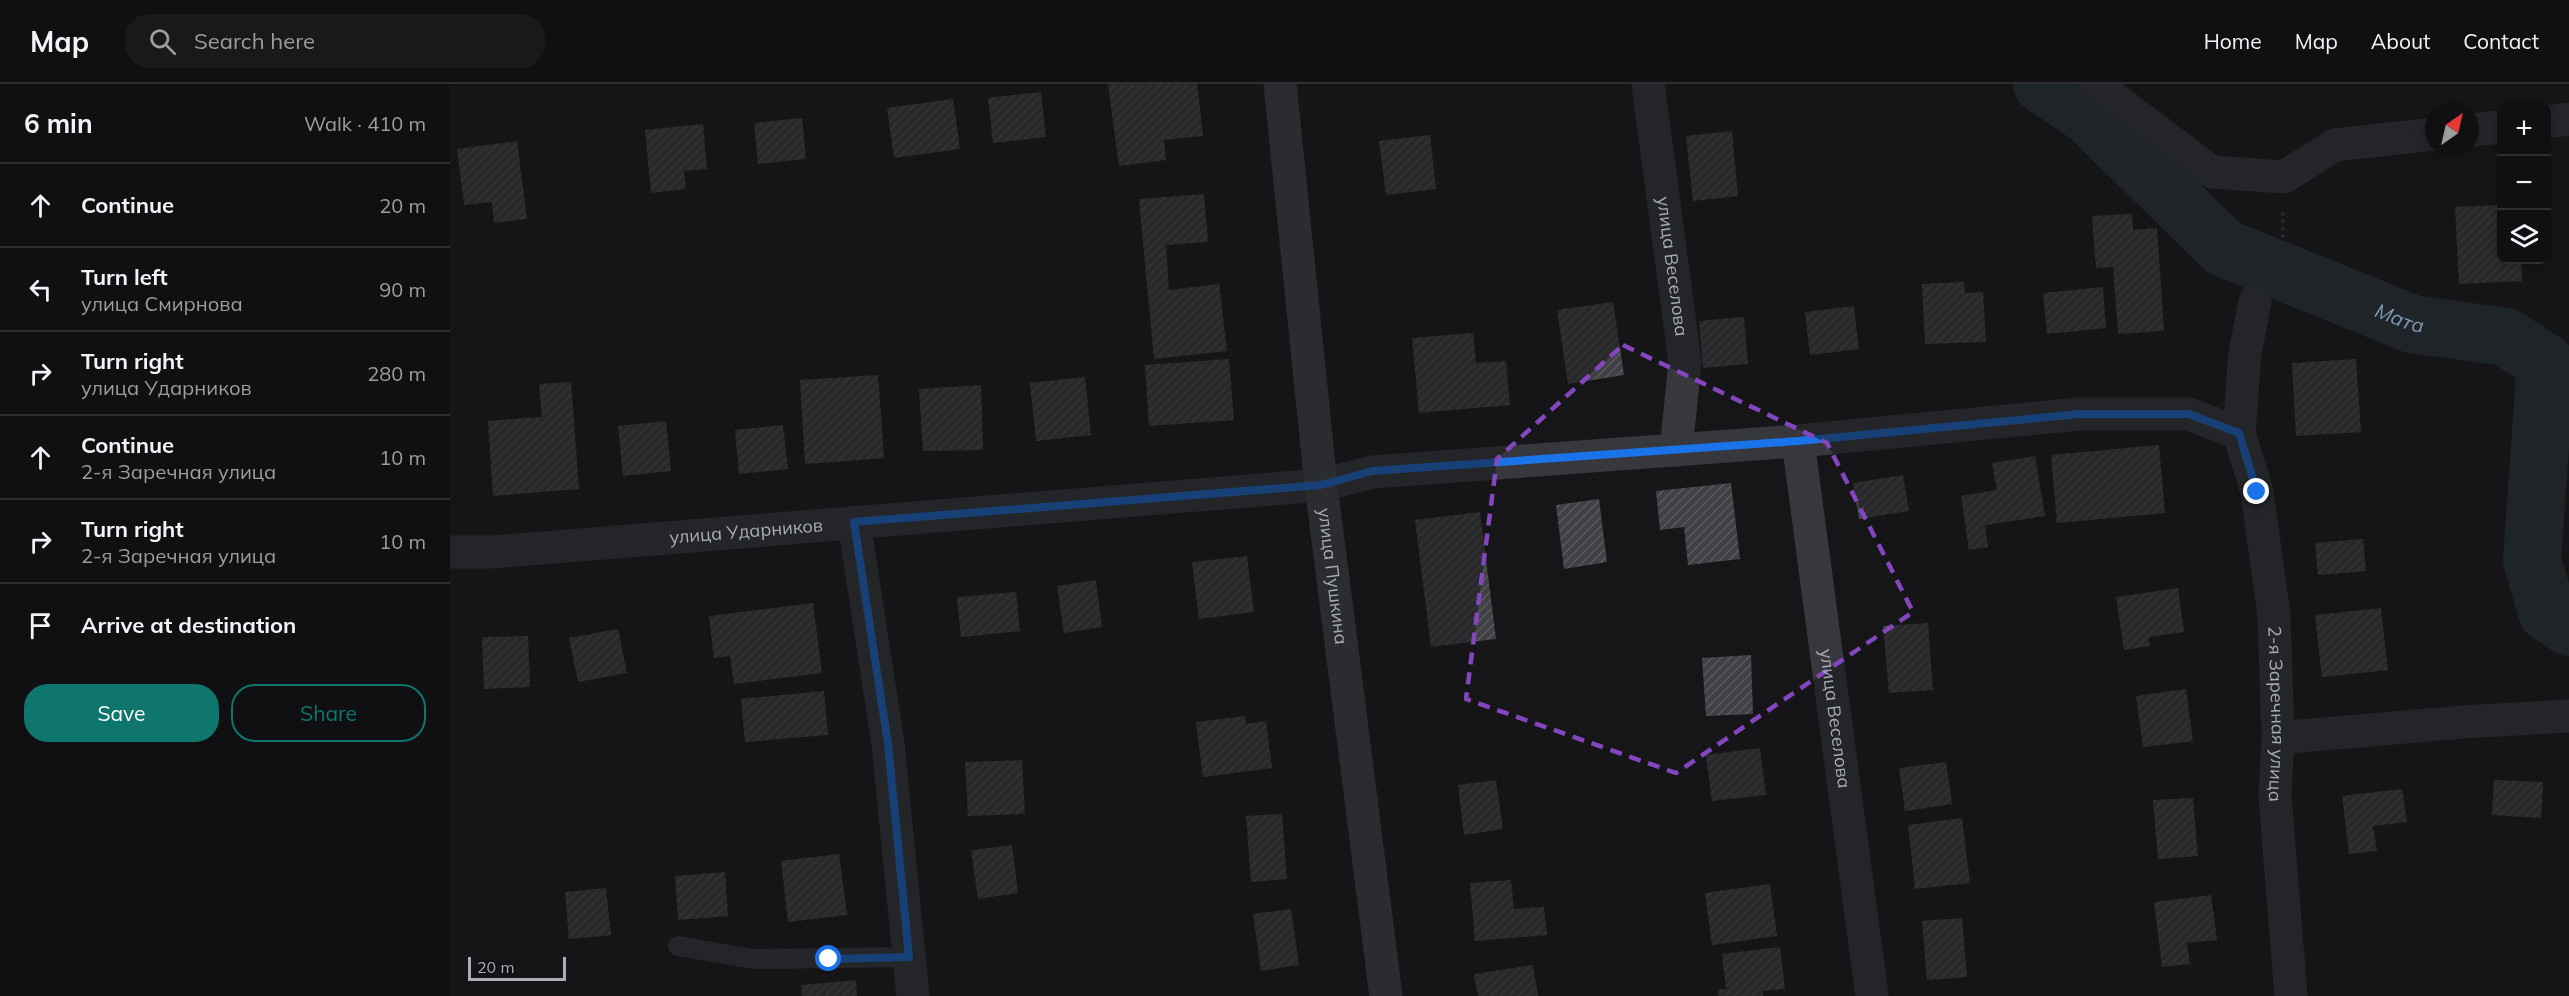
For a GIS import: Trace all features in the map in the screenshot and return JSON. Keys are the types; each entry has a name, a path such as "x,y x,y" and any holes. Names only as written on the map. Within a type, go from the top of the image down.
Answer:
{"street":[{"name":"улица Пушкина","path":"1280,84 1321,485 1386,996"},
{"name":"улица Веселова","path":"1648,84 1684,362 1676,450"},
{"path":"2095,84 2212,172 2284,177 2335,145 2425,135"},
{"path":"2551,121 2569,119"},
{"path":"2479,129 2497,127"},
{"name":"2-я Заречная улица","path":"2255,301 2245,353 2239,433 2257,492 2274,615 2278,738 2275,796 2291,996"},
{"name":"улица Ударников","path":"450,552 493,552 1321,485 1372,471 1798,441 2080,414 2189,414 2239,433"},
{"name":"улица Веселова","path":"1798,441 1872,996"},
{"path":"854,522 888,744 913,996"},
{"path":"2278,738 2463,722 2569,716"}],"lane":[{"path":"678,946 753,959 909,957"}],"highlighted area":[{"path":"1623,345 1827,443 1913,612 1676,773 1466,699 1497,459"}],"building":[{"path":"1108,84 1197,84 1203,136 1164,140 1166,160 1119,166"},
{"path":"1041,92 1046,137 993,143 988,98"},
{"path":"953,99 960,149 894,158 887,108"},
{"path":"802,118 806,159 758,164 754,123"},
{"path":"703,124 707,169 684,171 686,189 651,193 645,130"},
{"path":"1732,131 1738,196 1693,201 1686,136"},
{"path":"1430,135 1436,189 1386,195 1379,141"},
{"path":"517,141 527,219 494,223 492,202 464,205 457,149"},
{"path":"1204,194 1208,242 1166,245 1169,290 1219,284 1227,351 1154,359 1139,199"},
{"path":"2497,205 2497,264 2521,264 2522,281 2459,284 2455,207"},
{"path":"2132,214 2133,230 2157,228 2164,331 2118,334 2113,267 2096,268 2092,216"},
{"path":"1964,282 1965,293 1983,292 1986,342 1925,344 1922,284"},
{"path":"2103,287 2106,328 2047,334 2043,293"},
{"path":"1613,302 1624,375 1568,384 1557,310"},
{"path":"1854,306 1859,349 1810,355 1805,312"},
{"path":"1744,317 1748,364 1703,368 1699,321"},
{"path":"1473,333 1476,363 1506,361 1510,405 1419,413 1412,338"},
{"path":"1229,359 1234,420 1149,426 1145,365"},
{"path":"2356,359 2361,432 2296,436 2292,363"},
{"path":"878,375 884,458 805,464 800,380"},
{"path":"1085,377 1091,435 1036,441 1030,383"},
{"path":"571,382 579,489 493,496 488,421 542,417 539,384"},
{"path":"981,385 983,450 923,451 919,389"},
{"path":"666,421 671,471 623,476 618,426"},
{"path":"783,425 788,469 739,474 735,430"},
{"path":"2159,445 2165,513 2057,523 2051,455"},
{"path":"2035,456 2045,516 1985,525 1988,547 1969,550 1961,496 1997,490 1992,463"},
{"path":"1903,475 1909,511 1859,519 1853,483"},
{"path":"1731,483 1740,559 1688,565 1684,527 1660,530 1656,491"},
{"path":"1599,499 1607,562 1564,569 1556,505"},
{"path":"1480,512 1496,639 1431,647 1415,520"},
{"path":"2363,539 2366,571 2318,575 2315,543"},
{"path":"1247,556 1254,612 1199,619 1192,562"},
{"path":"1096,580 1102,627 1064,633 1057,586"},
{"path":"2178,588 2184,632 2149,637 2150,646 2124,650 2116,597"},
{"path":"1016,592 1020,631 961,637 957,597"},
{"path":"813,603 822,673 734,684 730,656 714,658 709,616"},
{"path":"2381,608 2388,670 2322,677 2315,615"},
{"path":"1928,623 1933,690 1889,693 1883,626"},
{"path":"618,629 627,673 578,682 569,638"},
{"path":"528,636 530,687 484,689 482,637"},
{"path":"1751,655 1753,714 1706,716 1702,658"},
{"path":"2186,689 2193,741 2143,747 2136,696"},
{"path":"824,691 828,735 745,742 741,699"},
{"path":"1245,716 1246,724 1266,721 1272,768 1203,777 1196,722"},
{"path":"1760,748 1766,795 1712,801 1706,755"},
{"path":"1022,760 1025,814 968,816 965,762"},
{"path":"1946,762 1952,804 1905,811 1899,768"},
{"path":"1496,780 1503,829 1464,835 1458,785"},
{"path":"2494,780 2543,782 2541,818 2492,815"},
{"path":"2402,789 2407,822 2373,826 2377,851 2349,854 2342,796"},
{"path":"2193,798 2198,856 2158,859 2153,800"},
{"path":"1282,814 1287,879 1251,882 1246,816"},
{"path":"1962,818 1970,883 1915,889 1908,825"},
{"path":"1012,845 1018,893 978,899 971,850"},
{"path":"839,854 847,915 788,922 781,861"},
{"path":"725,872 728,916 678,920 675,876"},
{"path":"1511,880 1514,909 1544,907 1547,935 1475,941 1470,883"},
{"path":"1770,884 1777,936 1712,945 1705,893"},
{"path":"606,888 611,935 569,939 565,892"},
{"path":"2211,895 2217,940 2187,943 2190,964 2162,967 2154,902"},
{"path":"1291,909 1299,965 1261,971 1253,914"},
{"path":"1962,918 1967,977 1927,980 1922,921"},
{"path":"1780,947 1785,989 1763,991 1763,996 1719,996 1718,989 1726,989 1722,954"},
{"path":"1533,965 1538,996 1478,996 1474,974"},
{"path":"856,980 857,996 802,996 801,985"}],"waterway":[{"name":"Мата","path":"2042,84 2089,116 2224,248 2412,324 2506,337 2546,363 2532,560 2547,612 2569,627"}],"route":[{"path":"829,959 909,957 888,744 854,522 1321,485 1372,471 1798,441 2080,414 2189,414 2239,433 2257,492"}]}
